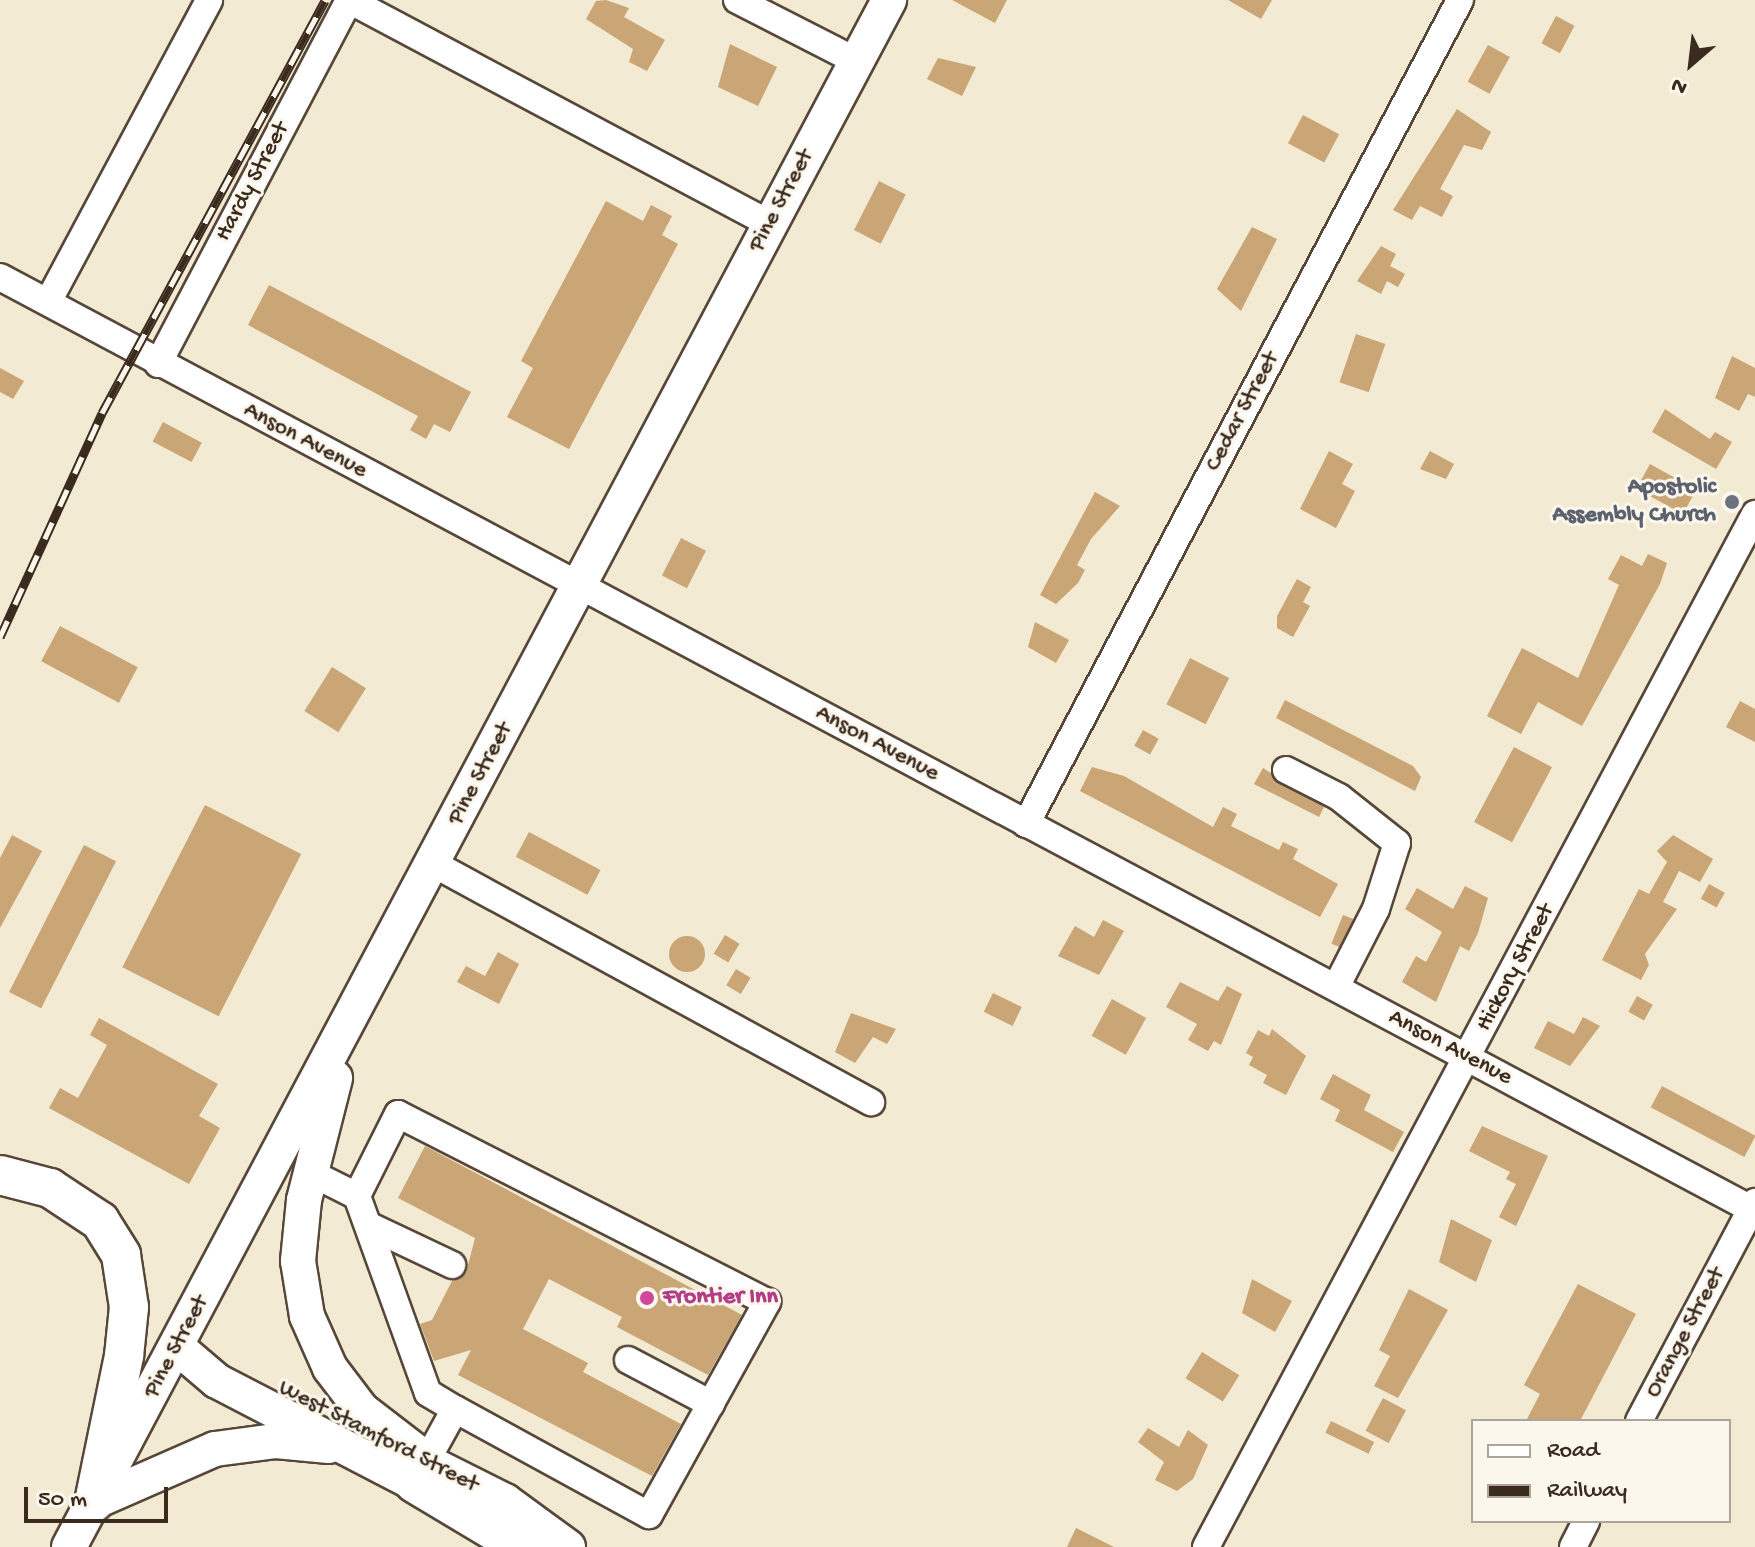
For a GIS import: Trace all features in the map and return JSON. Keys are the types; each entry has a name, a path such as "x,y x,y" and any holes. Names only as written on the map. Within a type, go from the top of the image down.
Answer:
{"highway":[{"path":"0,1175 50,1188 100,1221 121,1255 129,1307 124,1356 94,1502"},
{"path":"421,1471 521,1547"}],"main road":[{"name":"Pine Street","path":"69,1547 434,864 889,0"},
{"path":"349,1023 311,1173 298,1261 307,1316 330,1368 362,1410 421,1471"},
{"path":"177,1347 217,1381 372,1459"},
{"name":"West Stamford Street","path":"177,1347 228,1361 421,1471 568,1547"},
{"path":"94,1502 215,1449 321,1443 421,1471"}],"street":[{"path":"48,302 209,0"},
{"path":"349,0 770,224"},
{"name":"Hardy Street","path":"158,364 349,0"},
{"path":"737,0 856,61"},
{"name":"Cedar Street","path":"1026,824 1460,0"},
{"name":"Anson Avenue","path":"0,277 158,364 1754,1207"},
{"name":"Hickory Street","path":"1206,1547 1469,1058 1755,514"},
{"path":"1286,770 1339,797 1397,843 1376,909 1336,987"},
{"path":"434,864 871,1102"},
{"path":"311,1173 357,1196 428,1393 649,1515 767,1302 398,1114 357,1196"},
{"name":"Orange Street","path":"1640,1419 1754,1207"},
{"path":"370,1226 452,1265"},
{"path":"628,1360 711,1404"},
{"path":"421,1471 455,1409"},
{"path":"1573,1547 1585,1523"}],"building":[{"path":"606,0 629,8 624,17 665,40 647,71 629,62 633,49 586,19 596,1"},
{"path":"952,0 1007,0 995,23"},
{"path":"1228,0 1272,0 1261,19"},
{"path":"1556,16 1575,26 1560,53 1541,43"},
{"path":"730,44 777,67 758,106 718,87"},
{"path":"1488,45 1510,57 1490,94 1468,82"},
{"path":"938,58 976,67 962,96 927,79"},
{"path":"1457,109 1491,132 1482,150 1464,145 1440,189 1453,196 1442,217 1420,206 1412,220 1393,210"},
{"path":"1303,115 1339,134 1324,163 1288,143"},
{"path":"879,181 906,195 881,244 854,230"},
{"path":"606,201 643,221 651,205 672,216 662,235 678,244 569,449 507,417 533,368 521,361"},
{"path":"1252,227 1277,239 1241,311 1217,289"},
{"path":"1381,246 1396,254 1390,266 1405,274 1398,287 1387,281 1381,294 1357,281"},
{"path":"269,285 471,392 450,432 434,424 426,439 410,430 418,416 248,325"},
{"path":"1356,334 1385,344 1369,392 1339,382"},
{"path":"1732,356 1755,368 1755,397 1748,394 1739,411 1715,398"},
{"path":"0,368 24,381 13,399 0,392"},
{"path":"1665,409 1710,439 1715,432 1732,442 1716,469 1652,432"},
{"path":"163,422 202,443 192,462 153,441"},
{"path":"1329,451 1353,464 1342,484 1355,491 1336,528 1300,509"},
{"path":"1430,451 1454,464 1446,479 1420,469"},
{"path":"1650,464 1696,490 1683,514 1636,488"},
{"path":"1095,492 1120,506 1091,539 1077,565 1085,570 1078,583 1056,604 1040,595"},
{"path":"681,538 706,551 687,588 662,575"},
{"path":"1648,554 1667,563 1660,584 1582,726 1538,702 1521,734 1487,716 1522,648 1578,678 1619,585 1608,579 1621,555 1642,566"},
{"path":"1297,579 1311,587 1303,602 1310,606 1293,637 1277,628 1277,616"},
{"path":"1035,622 1069,640 1056,663 1028,647"},
{"path":"60,626 138,667 119,703 41,661"},
{"path":"1190,658 1229,678 1206,724 1166,704"},
{"path":"332,667 366,688 338,732 304,711"},
{"path":"1285,700 1413,766 1421,777 1415,791 1276,718"},
{"path":"1740,701 1755,709 1755,742 1726,727"},
{"path":"1143,730 1159,739 1150,754 1134,746"},
{"path":"1514,747 1552,767 1512,842 1474,822"},
{"path":"1092,767 1124,776 1213,827 1223,807 1237,814 1231,826 1279,850 1283,842 1298,849 1293,859 1338,884 1320,917 1080,791"},
{"path":"1263,768 1324,807 1319,817 1254,784"},
{"path":"205,805 301,854 219,1016 122,967"},
{"path":"529,832 601,870 587,895 516,857"},
{"path":"12,835 42,851 0,928 0,858"},
{"path":"1673,835 1713,859 1700,882 1679,871 1663,902 1677,909 1645,954 1649,965 1641,980 1602,960 1639,889 1649,894 1667,862 1657,851"},
{"path":"84,845 116,861 41,1008 9,992"},
{"path":"1709,884 1725,893 1717,908 1701,899"},
{"path":"1465,886 1488,898 1469,951 1460,946 1436,1002 1402,982 1416,956 1426,962 1442,932 1405,909 1417,888 1453,909"},
{"path":"1343,915 1353,919 1342,948 1331,944"},
{"path":"1103,920 1124,931 1099,975 1058,956 1075,926 1094,937"},
{"path":"725,935 740,944 728,963 714,954"},
{"path":"687,936 700,941 705,954 700,967 687,972 674,967 669,954 674,941"},
{"path":"498,952 519,964 499,1004 457,982 466,966 485,976"},
{"path":"736,969 751,978 741,994 726,985"},
{"path":"1180,982 1218,1001 1227,986 1242,994 1221,1045 1214,1041 1208,1051 1188,1040 1197,1024 1166,1007"},
{"path":"993,993 1022,1007 1013,1026 984,1012"},
{"path":"1637,996 1653,1005 1644,1020 1628,1012"},
{"path":"1112,999 1146,1018 1126,1055 1092,1036"},
{"path":"851,1013 896,1029 887,1044 873,1037 855,1063 835,1052"},
{"path":"1583,1017 1600,1026 1570,1066 1534,1048 1548,1021 1574,1034"},
{"path":"99,1018 218,1084 199,1116 220,1128 189,1184 49,1108 60,1088 78,1098 107,1045 90,1035"},
{"path":"1272,1029 1306,1056 1286,1095 1263,1083 1267,1075 1249,1065 1253,1057 1246,1053 1258,1030 1269,1036"},
{"path":"1333,1074 1371,1095 1364,1110 1404,1132 1393,1152 1335,1121 1340,1110 1320,1099"},
{"path":"1662,1086 1755,1135 1744,1157 1651,1107"},
{"path":"1482,1126 1548,1156 1516,1226 1499,1217 1516,1184 1506,1179 1510,1172 1469,1151"},
{"name":"Frontier Inn","path":"425,1146 742,1315 708,1375 617,1327 622,1317 549,1279 523,1329 588,1363 583,1372 681,1424 652,1476 458,1375 471,1350 434,1361 420,1324 432,1320 452,1281 466,1273 475,1238 398,1198"},
{"path":"1451,1219 1492,1240 1476,1282 1439,1262"},
{"path":"1252,1279 1292,1301 1275,1332 1242,1313"},
{"path":"1578,1284 1636,1314 1581,1419 1527,1419 1540,1394 1524,1385"},
{"path":"1409,1289 1448,1310 1398,1398 1374,1386 1390,1356 1379,1350"},
{"path":"1202,1352 1239,1375 1223,1402 1186,1378"},
{"path":"1383,1398 1406,1410 1389,1443 1366,1431"},
{"path":"1331,1421 1374,1442 1368,1454 1325,1433"},
{"path":"1148,1428 1179,1447 1188,1430 1208,1445 1193,1479 1177,1491 1155,1480 1164,1462 1138,1442"},
{"path":"1076,1528 1114,1547 1067,1547"}],"railway":[{"path":"0,637 102,413 325,0"}],"place":[{"name":"Apostolic Assembly Church","path":"1732,502"},
{"name":"Frontier Inn","path":"647,1298"}]}
